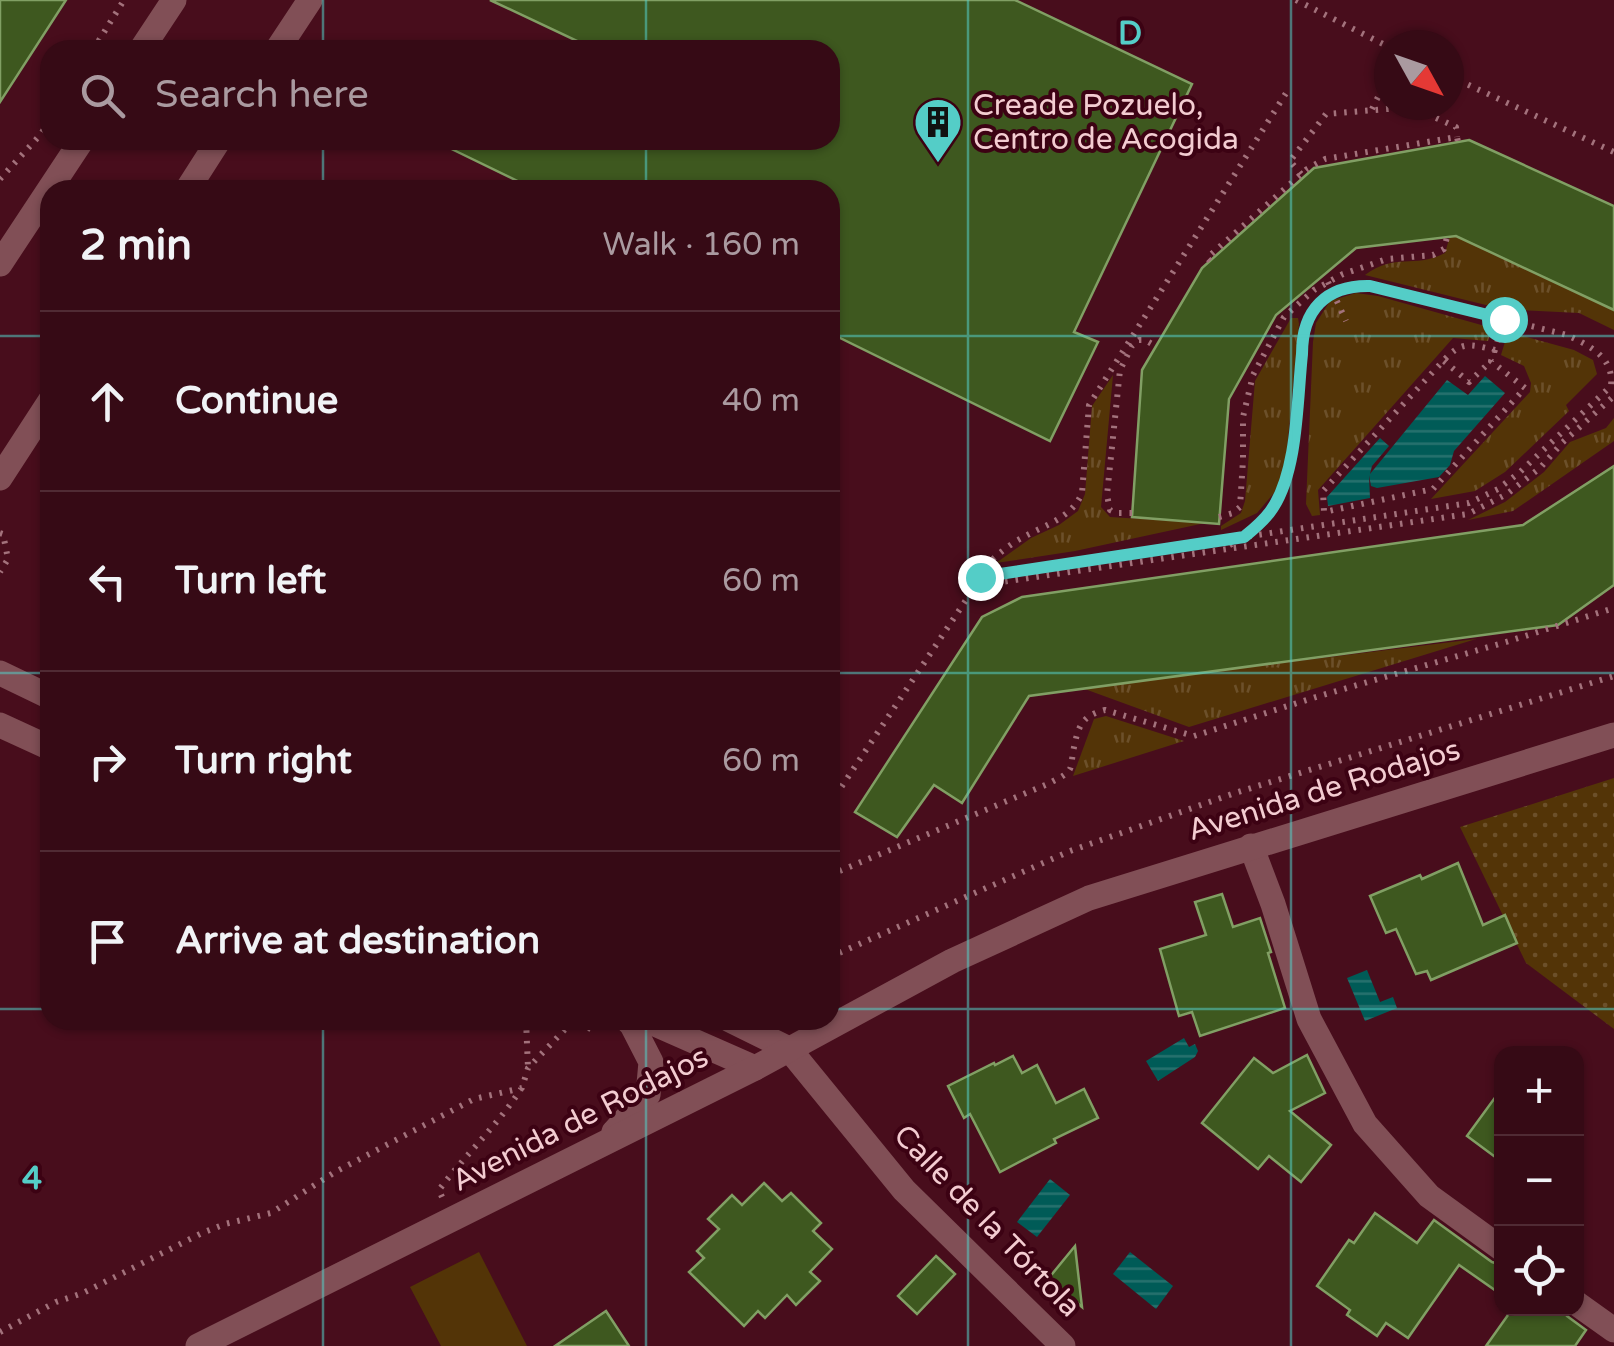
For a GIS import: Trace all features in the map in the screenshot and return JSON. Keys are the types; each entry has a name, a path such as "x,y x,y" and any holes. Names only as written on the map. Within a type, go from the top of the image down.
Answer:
{"street":[{"path":"148,40 174,0"},
{"path":"284,40 310,0"},
{"path":"56,180 75,150"},
{"path":"193,180 212,150"},
{"path":"0,264 40,204"},
{"path":"0,478 40,416"},
{"path":"0,673 40,693"},
{"path":"0,725 40,743"},
{"name":"Avenida de Rodajos","path":"840,1021 952,960 1090,898 1614,735"},
{"path":"1251,846 1274,904 1309,1019 1364,1124 1429,1196 1494,1243"},
{"path":"604,1142 648,1095 652,1062 635,1030"},
{"path":"668,1030 754,1068"},
{"path":"750,1030 788,1049"},
{"name":"Avenida de Rodajos","path":"198,1346 823,1030"},
{"name":"Calle de la Tórtola","path":"788,1049 904,1190 1063,1346"},
{"path":"1584,1309 1614,1330"}],"path":[{"path":"98,40 124,0"},
{"path":"1296,0 1374,39"},
{"path":"1464,83 1614,152"},
{"path":"840,789 980,577 1001,552 1078,503 1088,405 1123,356 1288,90"},
{"path":"1371,110 1374,104"},
{"path":"1210,261 1207,258 1300,174 1325,160 1457,140 1456,127 1412,107 1326,114 1290,161 1300,174"},
{"path":"0,178 40,135"},
{"path":"1219,517 1240,507 1244,418 1253,375 1284,317 1314,290 1343,274 1386,259 1433,256 1444,248 1447,236"},
{"path":"1328,282 1346,321"},
{"path":"980,577 1244,537 1469,503 1498,489 1520,472 1612,386 1607,360 1568,335 1370,286 1354,285 1333,294 1315,310 1302,334 1289,475 1264,520 1244,537 1222,550"},
{"path":"1444,360 1469,382 1492,361 1504,319"},
{"path":"1132,513 1110,510 1107,495 1120,370 1123,356 1138,340 1156,347"},
{"path":"1492,361 1525,388 1433,489 1324,512 1323,491 1456,348 1469,344 1494,350"},
{"path":"973,587 1468,514 1506,494 1540,468 1614,396"},
{"path":"0,533 8,559 0,572"},
{"path":"840,869 1064,775 1070,769 1082,722 1091,714 1105,710 1194,736 1614,608"},
{"path":"840,953 1070,850 1254,787 1614,676"},
{"path":"452,1218 440,1190 522,1088 528,1068 526,1030"},
{"path":"528,1068 564,1030"},
{"path":"0,1332 202,1233 271,1213 336,1172 474,1099 522,1088"}],"green space":[{"path":"1450,236 1614,310 1614,330 1579,313 1502,309 1365,275 1386,264 1424,260 1445,253"},
{"path":"1356,293 1492,328 1488,341 1453,338 1318,490 1320,515 1312,516 1306,504 1316,323 1330,301"},
{"path":"1291,318 1298,318 1299,324 1285,470 1274,493 1257,513 1221,530 1221,526 1241,513 1245,501 1255,381"},
{"path":"1508,332 1574,350 1593,360 1597,374 1566,405 1569,411 1505,472 1475,491 1431,499 1530,392 1524,366 1501,355"},
{"path":"1113,375 1101,507 1110,517 1205,523 1075,551 996,563 1078,511 1085,494 1092,406"},
{"path":"1614,418 1614,441 1513,511 1468,520 1505,502 1544,472 1570,442 1606,428"},
{"path":"1476,639 1189,727 1082,688"},
{"path":"1106,716 1184,741 1073,776 1094,719"},
{"path":"1614,778 1614,1029 1526,963 1460,827"},
{"path":"479,1252 527,1346 441,1346 410,1287"}],"water":[{"path":"1485,376 1505,393 1454,451 1450,465 1439,477 1377,488 1371,486 1369,475 1370,498 1328,506 1327,497 1380,438 1389,446 1370,474 1447,380 1468,395"},
{"path":"1367,970 1380,1002 1393,997 1397,1008 1365,1021 1347,978"},
{"path":"1184,1038 1189,1047 1195,1044 1195,1057 1158,1081 1146,1061"},
{"path":"1050,1179 1070,1195 1037,1237 1017,1222"},
{"path":"1130,1252 1173,1286 1156,1309 1113,1274"}],"building":[{"path":"0,0 66,0 40,40 0,102"},
{"name":"Creade Pozuelo, Centro de Acogida","path":"490,0 1015,0 1192,84 1074,332 1098,342 1050,441 840,338 840,180 515,180 454,150 840,150 840,40 575,40"},
{"path":"1469,140 1614,206 1614,310 1456,236 1356,248 1276,315 1229,399 1219,524 1132,517 1142,370 1202,268 1314,168"},
{"path":"1614,466 1614,585 1558,625 1029,696 962,803 934,785 897,837 855,812 982,617 1022,597 1523,525"},
{"path":"1458,863 1483,925 1505,915 1517,943 1431,980 1427,971 1416,974 1396,929 1386,933 1370,896"},
{"path":"1222,894 1233,927 1260,918 1285,1008 1200,1036 1192,1012 1179,1016 1160,949 1206,935 1195,902"},
{"path":"1307,1055 1325,1093 1290,1111 1331,1145 1301,1182 1269,1156 1258,1169 1202,1123 1254,1058 1273,1073"},
{"path":"1013,1056 1022,1073 1037,1065 1056,1103 1084,1089 1098,1118 1000,1172 970,1114 964,1118 948,1086"},
{"path":"1494,1099 1494,1156 1467,1136"},
{"path":"764,1183 782,1201 791,1193 821,1223 813,1231 832,1249 810,1272 820,1281 796,1305 787,1295 765,1318 758,1311 744,1326 689,1272 704,1258 697,1251 719,1229 708,1219 732,1195 742,1205"},
{"path":"1375,1213 1417,1243 1434,1220 1494,1263 1494,1289 1459,1265 1408,1338 1386,1323 1377,1336 1347,1315 1350,1310 1317,1286 1349,1240 1354,1243"},
{"path":"1075,1246 1082,1307 1048,1279"},
{"path":"936,1256 955,1274 917,1314 898,1296"},
{"path":"606,1311 629,1346 555,1346"},
{"path":"1507,1316 1567,1316 1586,1330 1575,1346 1486,1346"}],"place":[{"name":"Creade Pozuelo, Centro de Acogida","path":"938,164"}],"route":[{"path":"980,577 1244,537 1274,507 1289,475 1306,322 1327,297 1341,289 1370,286 1504,319"}]}
